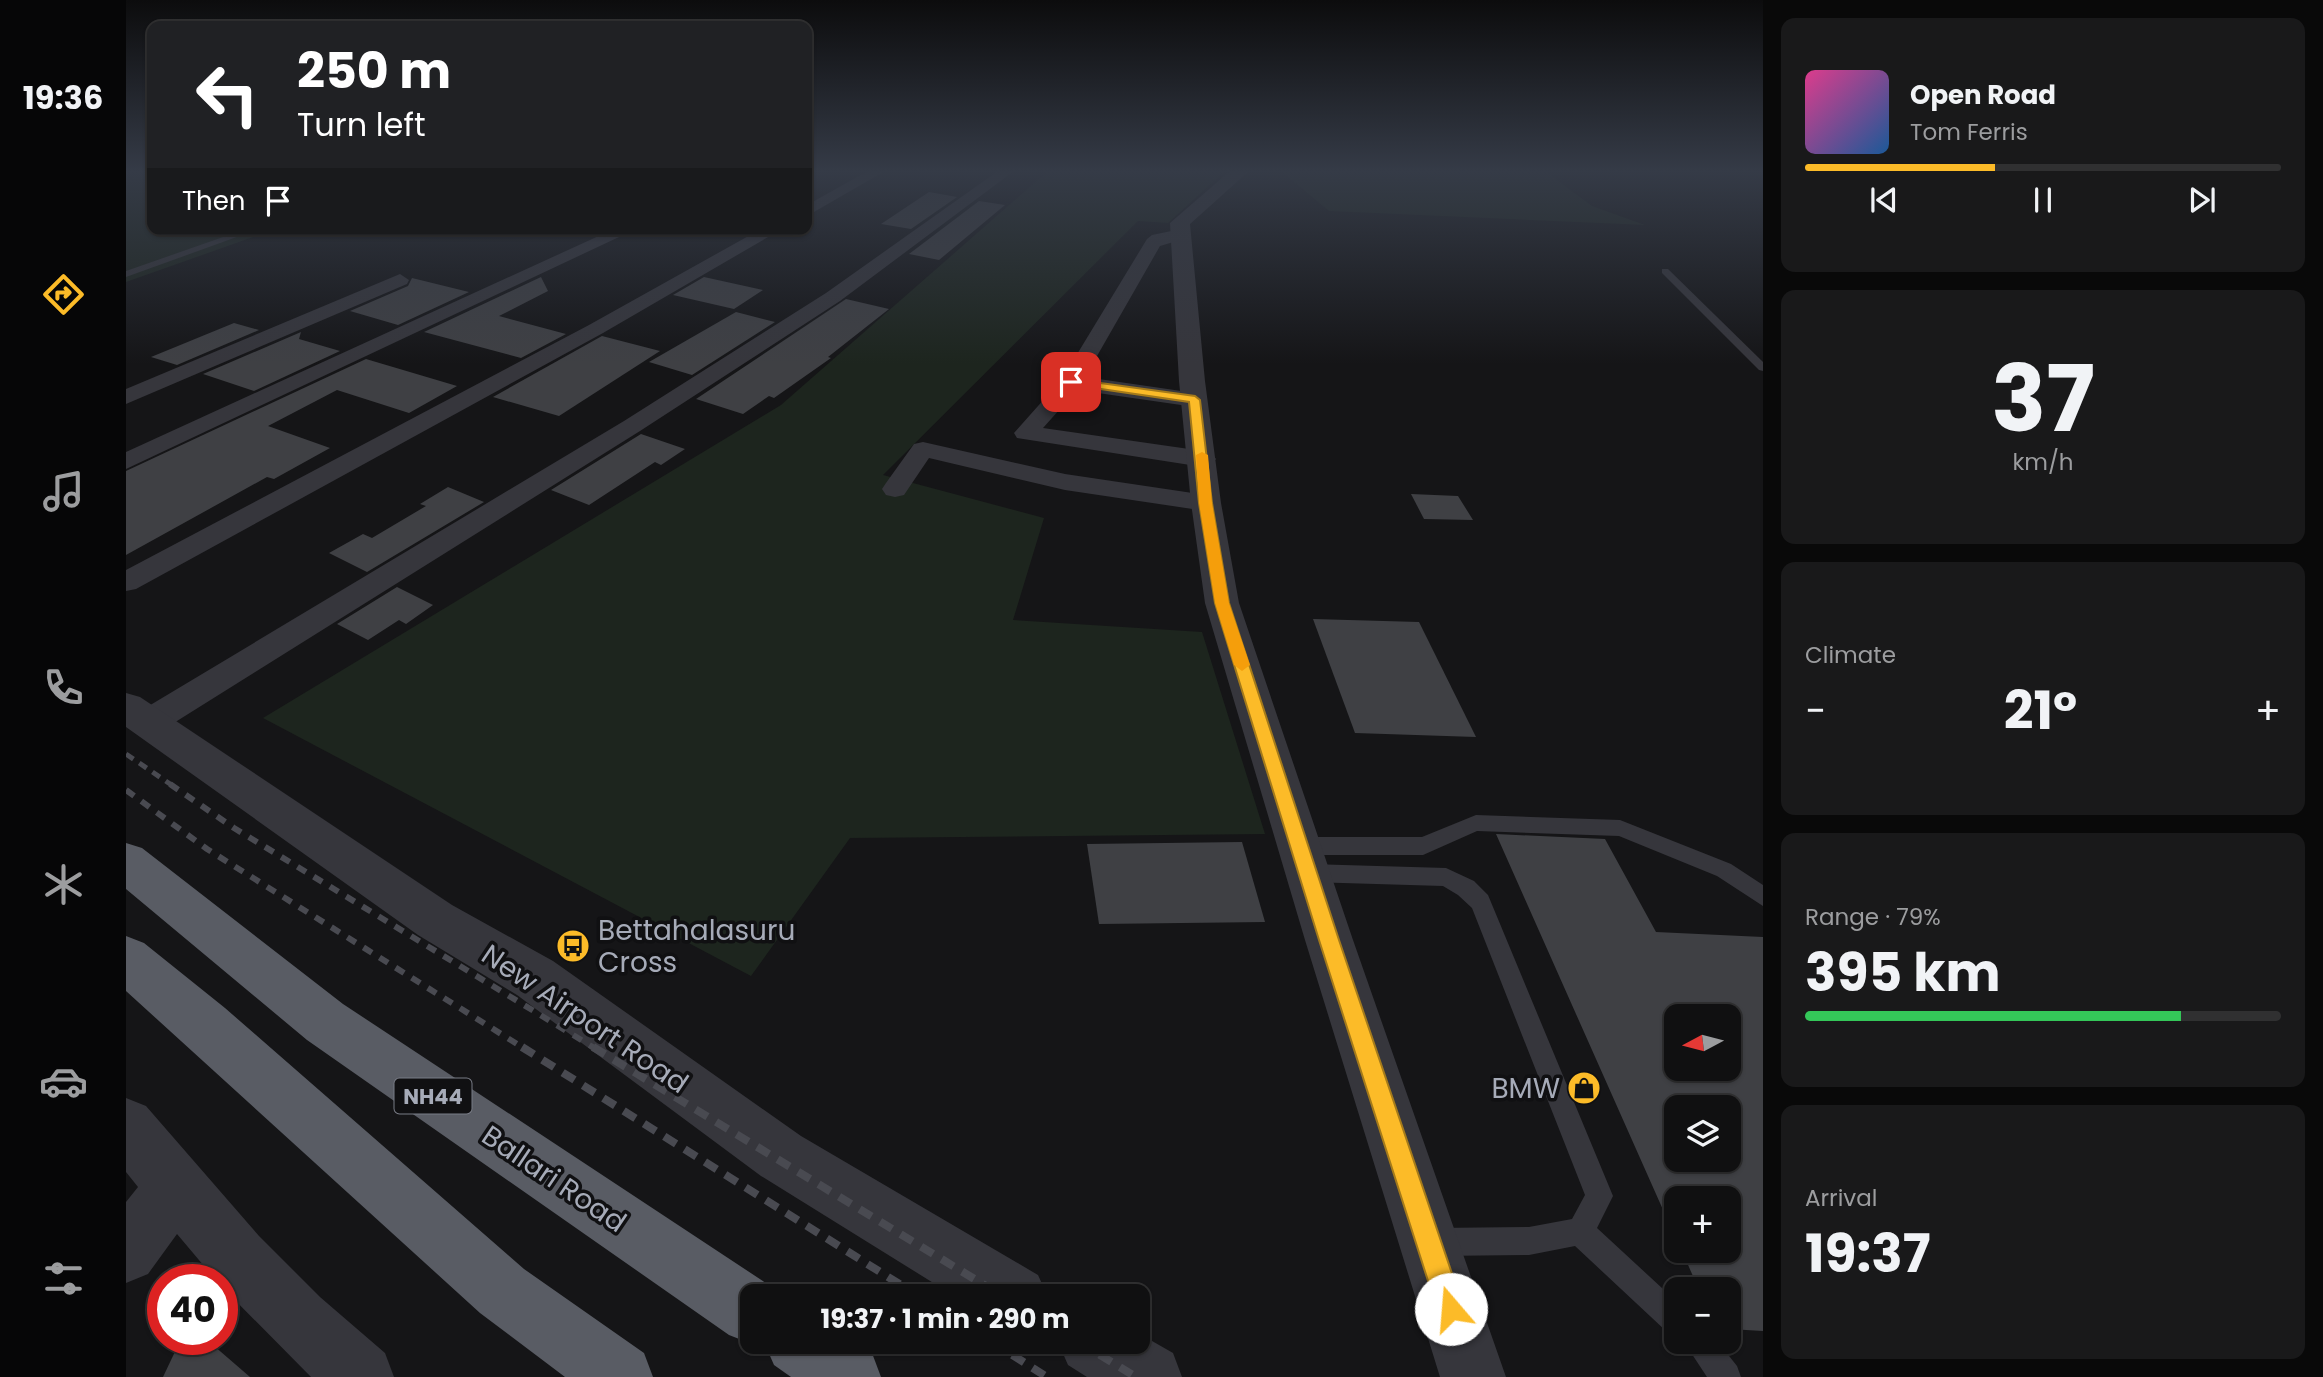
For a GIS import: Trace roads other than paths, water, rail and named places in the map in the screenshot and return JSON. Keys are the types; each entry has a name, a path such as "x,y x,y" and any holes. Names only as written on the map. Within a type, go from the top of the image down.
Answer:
{"highway":[{"name":"Ballari Road","path":"126,862 325,1023 740,1304"},
{"path":"126,959 206,1026 502,1291 620,1377"},
{"path":"814,1354 848,1377"}],"street":[{"path":"126,461 614,235"},
{"path":"126,582 596,329 763,235"},
{"path":"137,715 620,433 833,297 918,235"},
{"path":"1175,235 1158,239 1153,243 1071,382 1026,433 1203,459"},
{"path":"1181,235 1206,503 1222,603 1473,1377"},
{"path":"126,397 400,281"},
{"path":"1071,382 1195,400"},
{"path":"895,489 923,449 1065,482 1206,503"},
{"name":"New Airport Road","path":"137,715 435,920 535,978 781,1156 994,1284"},
{"path":"126,1126 175,1187 311,1336 361,1377"},
{"path":"126,1252 175,1187"},
{"path":"1111,1354 1149,1377"}],"lane":[{"path":"126,274 237,235"},
{"path":"1665,271 1763,368"},
{"path":"1304,860 1423,846 1476,823 1620,828 1724,870 1763,897"},
{"path":"1304,860 1446,877 1466,888 1480,902 1599,1196 1580,1231"},
{"path":"1429,1242 1528,1241 1580,1231"},
{"path":"1580,1231 1664,1310"},
{"path":"1708,1354 1726,1377"}],"railway":[{"path":"126,754 173,786"},
{"path":"170,784 234,828 596,1049"},
{"path":"126,790 207,849 525,1049"},
{"path":"522,1047 899,1284"},
{"path":"593,1047 983,1284"},
{"path":"1011,1354 1047,1377"},
{"path":"1099,1354 1136,1377"}],"place":[{"name":"Bettahalasuru Cross","path":"573,946"},
{"name":"BMW","path":"1584,1088"}]}
